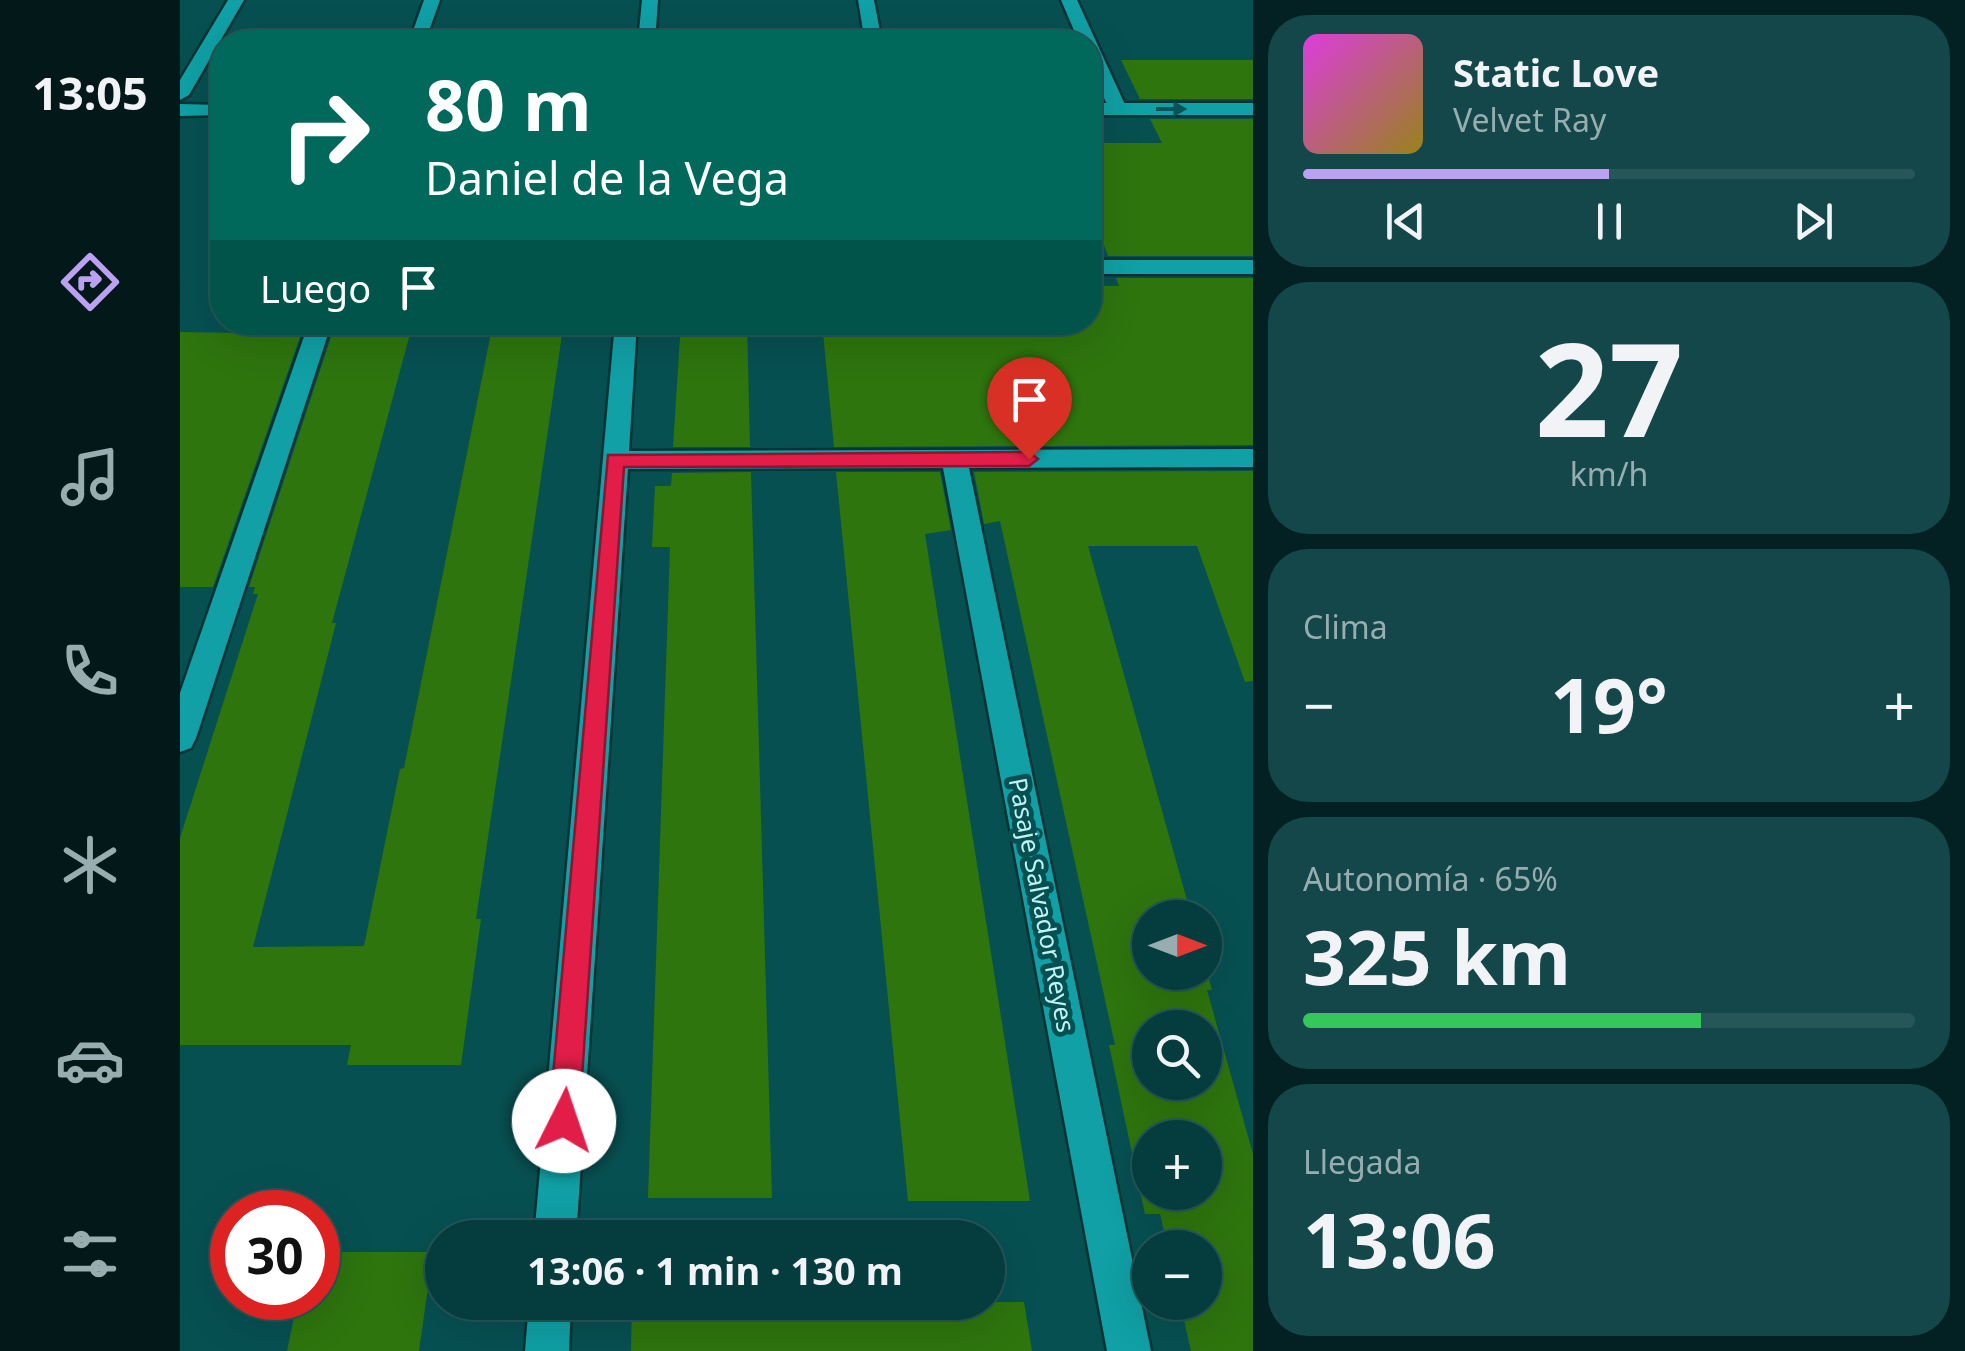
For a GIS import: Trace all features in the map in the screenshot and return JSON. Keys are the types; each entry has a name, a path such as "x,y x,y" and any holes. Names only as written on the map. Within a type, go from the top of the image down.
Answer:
{"street":[{"path":"218,30 236,0"},
{"path":"421,30 432,0"},
{"path":"648,30 650,0"},
{"path":"866,0 872,30"},
{"path":"1069,0 1082,30"},
{"path":"180,94 210,44"},
{"path":"1102,74 1118,109"},
{"path":"1102,109 1252,109"},
{"path":"180,110 210,110"},
{"path":"1102,268 1252,267"},
{"path":"180,738 317,335"},
{"path":"556,1220 625,335"},
{"path":"615,460 1252,458"},
{"name":"Pasaje Salvador Reyes","path":"954,459 1129,1351"},
{"path":"546,1351 549,1320"}],"building":[{"path":"1121,60 1253,60 1253,99 1140,99"},
{"path":"1150,119 1253,119 1253,256 1108,256 1102,240 1102,143 1162,143"},
{"path":"1116,278 1253,278 1253,445 834,447 823,335 1102,335 1102,286 1119,286"},
{"path":"180,332 301,335 213,587 180,587"},
{"path":"332,335 410,335 332,623 336,623 253,947 364,946 400,769 404,768 491,335 562,335 476,919 481,919 461,1065 347,1065 351,1045 180,1045 180,838 258,594 253,594 255,587 249,587"},
{"path":"680,335 747,335 750,447 673,447"},
{"path":"1253,471 1253,681 1245,682 1197,546 1088,546 1187,900 1132,900 1132,990 1207,990 1213,1010 1132,1010 1132,1100 1222,1100 1222,1043 1253,1154 1253,1351 1191,1351 1184,1320 1222,1320 1222,1230 1164,1230 1160,1214 1145,1214 1144,1210 1222,1210 1222,1120 1132,1120 1132,1153 1109,1045 1115,1045 1000,521 984,524 974,472"},
{"path":"751,472 772,1198 648,1198 670,547 652,547 655,486 671,486 672,473"},
{"path":"836,472 940,472 951,530 925,534 1030,1201 908,1201"},
{"path":"340,1252 425,1252 425,1309 419,1351 287,1351 293,1320 340,1320"},
{"path":"1005,1302 1024,1302 1032,1351 631,1351 632,1320 1005,1320"}],"route":[{"path":"564,1121 615,460 1029,459"}]}
